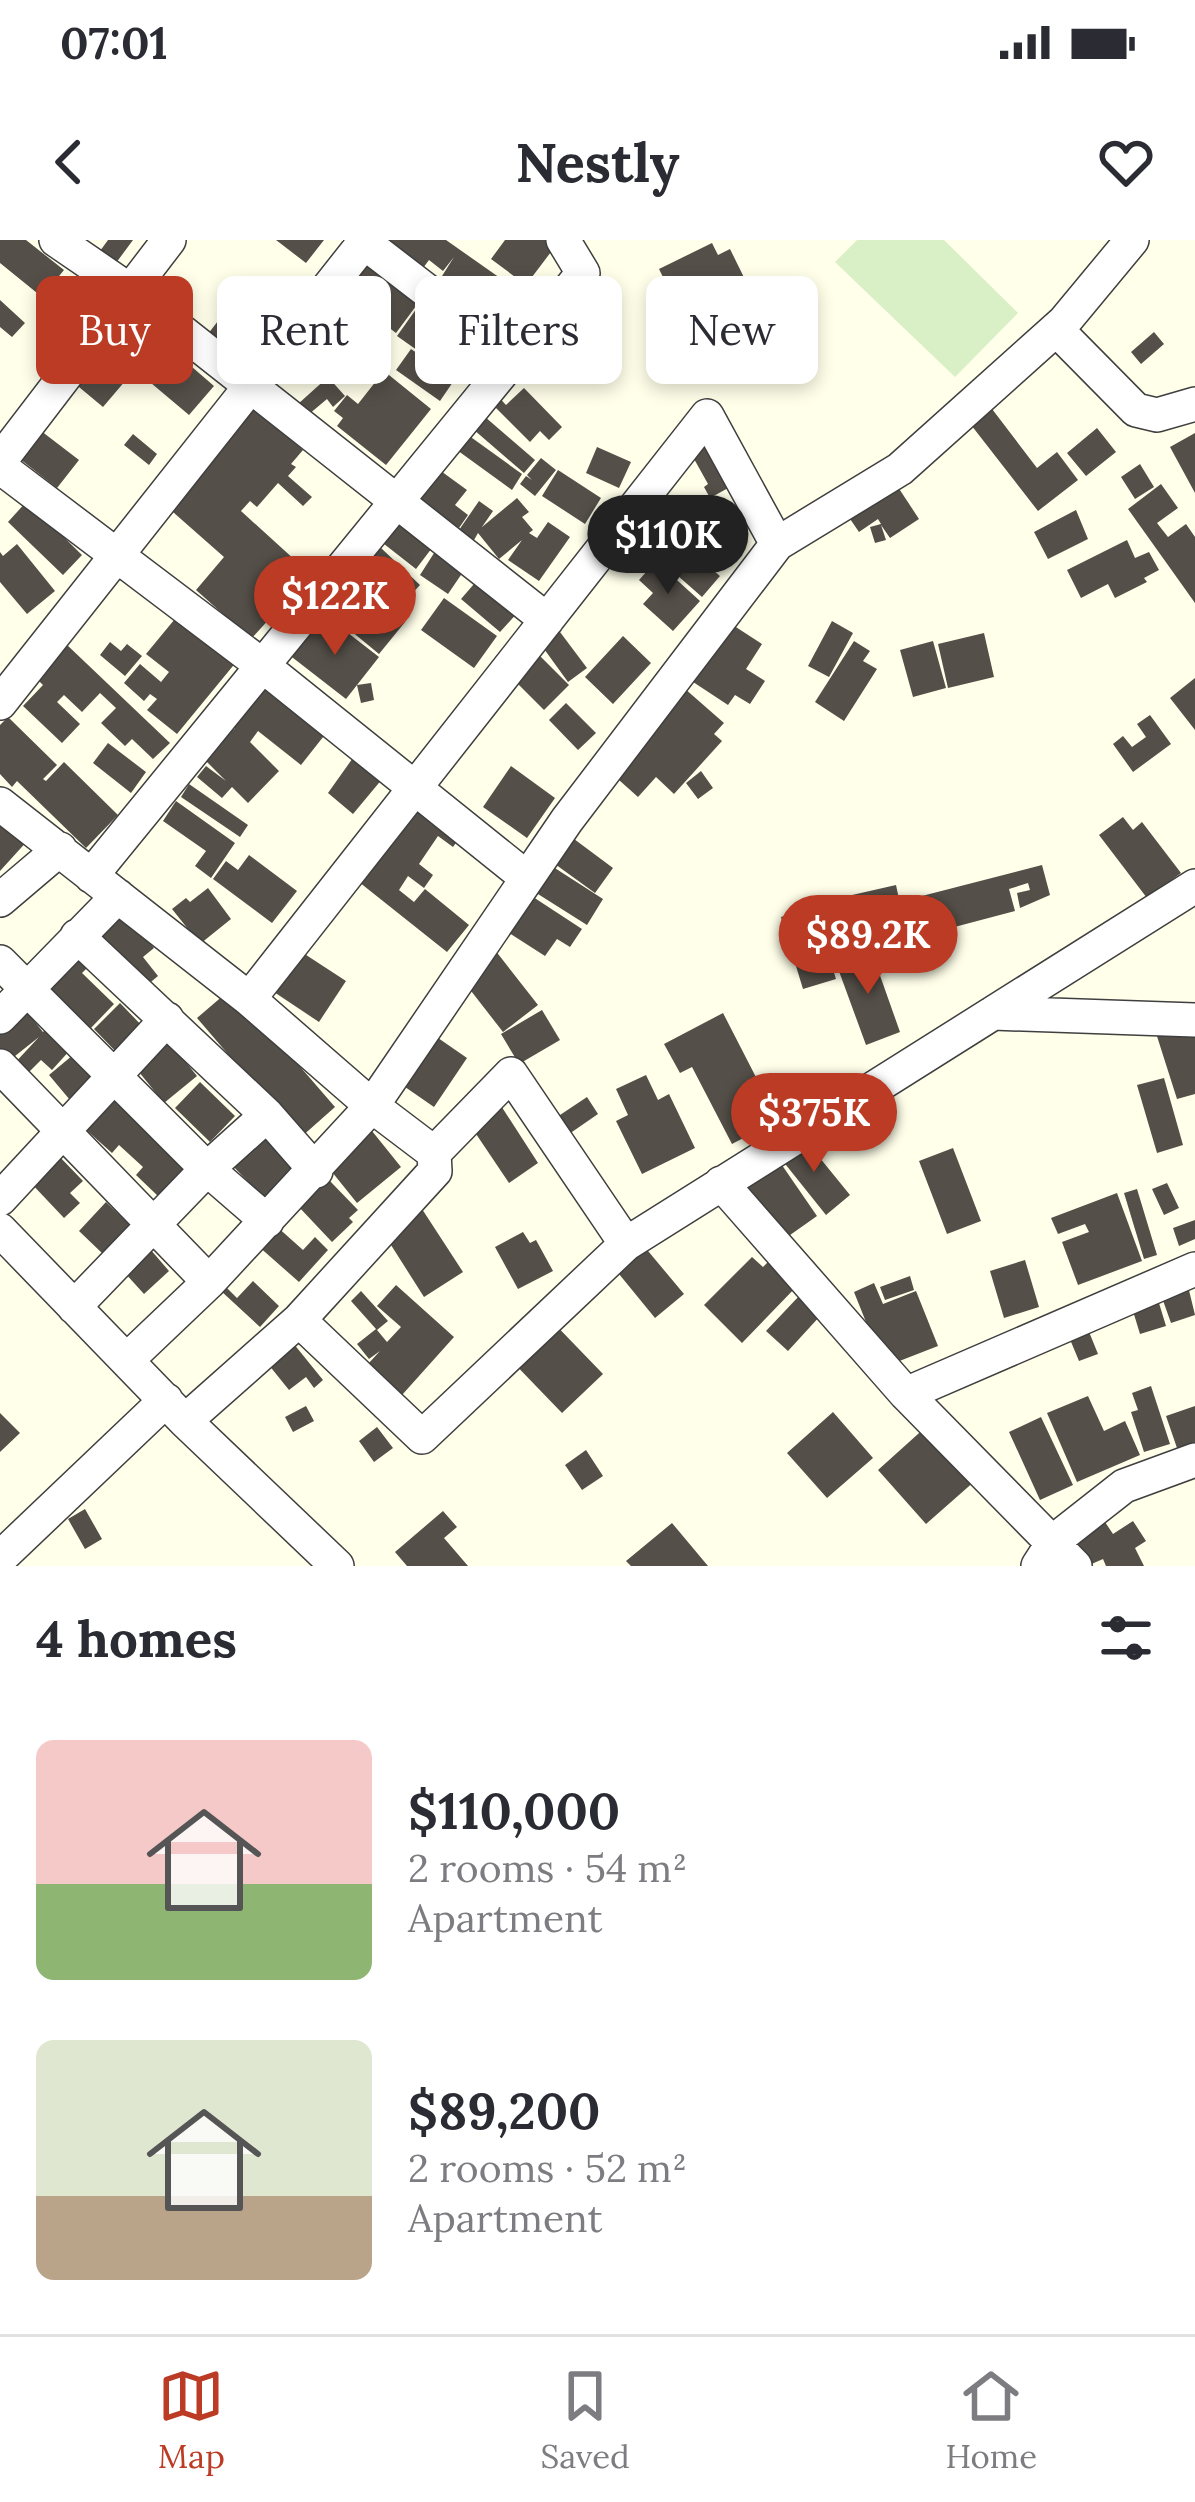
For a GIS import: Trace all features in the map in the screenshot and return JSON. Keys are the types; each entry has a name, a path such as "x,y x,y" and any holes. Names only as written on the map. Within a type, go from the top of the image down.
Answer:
{"street":[{"path":"56,240 109,276"},
{"path":"140,276 169,240"},
{"path":"563,240 581,276"},
{"path":"127,1360 209,1282 372,1106 527,878 777,544 900,470 1057,329 1132,240"},
{"path":"0,703 364,241 415,281"},
{"path":"1057,329 1136,410 1156,415 1195,404"},
{"path":"193,341 547,620"},
{"path":"59,384 0,464 263,666 527,878"},
{"path":"0,1017 77,936 104,886 263,666 493,384"},
{"path":"249,999 707,416 777,544"},
{"path":"0,804 249,999 434,1153"},
{"path":"0,900 60,849"},
{"path":"299,1320 422,1437 626,1244 1195,886"},
{"path":"77,936 267,1115 316,1171"},
{"path":"0,962 207,1169 267,1221"},
{"path":"992,1013 1195,1020"},
{"path":"0,1199 167,1019"},
{"path":"0,1066 209,1282"},
{"path":"12,1557 176,1410 299,1320 435,1171 434,1153 511,1074 626,1244"},
{"path":"74,1306 207,1169 267,1115"},
{"path":"721,1183 1056,1558 1124,1486 1195,1460"},
{"path":"0,1230 337,1566"},
{"path":"906,1394 1195,1269"}],"green space":[{"path":"857,240 944,240 1018,313 955,377 835,262"}],"building":[{"path":"0,240 26,240 64,270 59,276 36,276 36,292 0,263"},
{"path":"108,240 133,240 116,263 100,251"},
{"path":"276,240 324,240 306,263"},
{"path":"378,240 446,240 497,276 442,276 454,257 443,271 429,260 420,272"},
{"path":"505,240 560,240 533,276 514,276 491,259"},
{"path":"712,243 718,255 730,249 743,276 662,276 659,269"},
{"path":"361,258 385,276 348,276"},
{"path":"391,281 415,299 415,307 396,333 391,329"},
{"path":"0,300 25,323 12,337 0,327"},
{"path":"415,311 415,349 397,336"},
{"path":"217,322 217,355 201,343"},
{"path":"1154,332 1164,344 1141,364 1131,352"},
{"path":"411,349 415,352 415,383 396,370"},
{"path":"193,368 214,386 189,415 152,384 193,384"},
{"path":"391,377 431,409 386,465 337,426 343,418 334,411 347,395 358,404 374,384 391,384"},
{"path":"75,384 123,384 103,407"},
{"path":"320,384 334,384 345,396 333,407 327,399 308,415 298,404"},
{"path":"416,384 452,384 440,401"},
{"path":"524,388 562,427 549,440 540,431 530,442 487,399 494,392 506,405"},
{"path":"251,404 303,450 288,476 312,497 303,506 278,483 257,507 250,501 241,511 307,571 293,586 280,574 266,590 282,605 251,639 196,590 224,557 165,505"},
{"path":"989,405 1037,468 1057,452 1078,480 1038,511 968,421"},
{"path":"477,410 535,460 524,473 466,423"},
{"path":"32,424 79,460 57,488 11,452"},
{"path":"1097,428 1116,452 1086,476 1067,453"},
{"path":"461,430 522,474 512,490 450,445"},
{"path":"715,433 730,487 710,498 704,487 708,484 688,448"},
{"path":"1195,433 1195,493 1170,447"},
{"path":"133,434 157,454 149,465 124,445"},
{"path":"597,447 631,462 619,488 586,473"},
{"path":"541,458 556,470 535,496 520,484 526,476 532,480 527,475"},
{"path":"1140,464 1154,487 1135,499 1121,477"},
{"path":"434,466 467,490 455,505 468,515 459,528 413,494"},
{"path":"558,470 601,498 585,524 542,496"},
{"path":"894,481 919,519 890,538 881,525 886,540 875,543 870,527 881,524 878,519 859,532 846,513"},
{"path":"1161,484 1178,508 1157,523 1168,537 1186,524 1195,537 1195,603 1128,509"},
{"path":"517,498 529,512 522,517 533,530 529,533 537,538 548,522 570,537 539,581 508,560 522,540 499,559 478,533 474,540 459,530 479,501 493,511 482,527"},
{"path":"27,501 82,555 63,575 8,522"},
{"path":"646,510 686,545 678,554 695,569 702,561 720,576 702,597 628,532"},
{"path":"1076,510 1088,539 1048,559 1034,532"},
{"path":"398,515 435,544 416,569 379,540"},
{"path":"1127,540 1135,558 1149,552 1159,570 1144,578 1147,582 1115,598 1108,584 1081,598 1067,570"},
{"path":"17,544 55,591 27,614 0,582 0,552 3,556"},
{"path":"380,547 420,585 401,605 361,567"},
{"path":"436,550 465,569 448,594 420,575"},
{"path":"656,561 700,601 673,631 643,604 653,593 639,580"},
{"path":"347,575 405,622 379,654 322,607"},
{"path":"480,577 519,611 500,632 461,599"},
{"path":"444,598 497,636 474,668 421,630"},
{"path":"321,612 379,657 346,699 288,654"},
{"path":"179,614 237,661 177,734 147,710 157,699 150,694 144,701 124,683 140,664 161,682 169,672 146,654"},
{"path":"722,618 762,644 746,669 765,681 750,704 735,695 728,705 684,676"},
{"path":"832,621 853,633 829,677 808,666"},
{"path":"557,628 587,668 568,682 539,642"},
{"path":"984,633 994,677 948,688 938,644"},
{"path":"623,636 651,663 613,704 585,677"},
{"path":"854,641 870,651 863,661 877,669 844,721 815,702"},
{"path":"933,641 946,688 913,697 900,650"},
{"path":"110,642 121,651 127,644 142,656 125,676 100,655"},
{"path":"65,643 170,743 153,759 132,739 125,746 101,723 116,708 100,693 82,712 64,695 57,702 80,724 62,743 23,706 43,685 34,676"},
{"path":"535,651 569,685 544,710 510,676"},
{"path":"1195,678 1195,730 1170,698"},
{"path":"265,682 327,732 301,765 258,731 250,742 279,771 248,803 232,787 222,798 197,777 206,766 226,781 204,759 235,728 232,725"},
{"path":"371,683 374,700 361,703 357,685"},
{"path":"684,688 724,723 714,734 722,741 674,794 656,777 638,797 610,772"},
{"path":"566,703 596,733 578,750 549,720"},
{"path":"1150,715 1171,744 1133,772 1113,744 1123,736 1132,747 1146,737 1137,724"},
{"path":"8,717 57,765 43,779 64,762 118,815 86,848 17,781 12,787 0,774 0,725"},
{"path":"108,743 146,772 131,793 93,763"},
{"path":"355,755 383,778 353,814 328,793"},
{"path":"511,766 555,798 527,838 483,807"},
{"path":"701,771 713,788 698,799 686,783"},
{"path":"189,784 248,825 240,837 181,797"},
{"path":"418,800 463,833 453,847 438,836 419,864 433,875 424,888 408,876 399,890 414,902 425,889 469,925 447,952 359,882"},
{"path":"176,801 235,843 211,878 195,866 206,851 163,821"},
{"path":"0,810 30,838 0,871"},
{"path":"1123,817 1133,830 1142,822 1181,873 1147,898 1099,835"},
{"path":"566,833 613,868 595,893 548,859"},
{"path":"249,855 297,891 272,923 213,879 226,861 238,870"},
{"path":"547,863 603,899 587,925 530,889"},
{"path":"1042,865 1050,895 1020,908 1017,893 1030,890 1028,883 1009,889 1015,911 928,934 918,897"},
{"path":"896,885 907,936 871,944 869,932 849,937 839,898"},
{"path":"208,888 231,919 200,944 172,909"},
{"path":"527,893 582,929 570,947 557,939 545,956 503,929"},
{"path":"121,906 154,948 143,957 158,976 140,991 91,930"},
{"path":"814,907 836,979 803,989 781,917"},
{"path":"495,950 538,1005 503,1032 461,978"},
{"path":"871,950 900,1032 866,1045 836,963"},
{"path":"300,951 346,981 319,1022 274,992"},
{"path":"75,953 89,966 82,973 114,1004 90,1029 45,985"},
{"path":"232,988 335,1107 300,1138 197,1018"},
{"path":"120,1003 146,1030 120,1056 94,1029"},
{"path":"24,1008 43,1032 48,1027 71,1049 52,1070 41,1060 24,1077 12,1066 39,1037 10,1060 0,1048 0,1028"},
{"path":"542,1010 560,1040 519,1064 501,1034"},
{"path":"723,1013 778,1120 732,1144 692,1067 680,1073 664,1044"},
{"path":"1180,1022 1185,1037 1195,1034 1195,1094 1177,1099 1155,1030"},
{"path":"428,1031 467,1058 434,1107 395,1080"},
{"path":"168,1040 197,1076 164,1103 135,1067"},
{"path":"73,1055 94,1080 70,1100 49,1075"},
{"path":"646,1075 658,1100 669,1094 695,1148 642,1174 616,1121 628,1115 616,1089"},
{"path":"1164,1078 1183,1145 1157,1153 1137,1085"},
{"path":"200,1082 235,1116 210,1142 175,1108"},
{"path":"111,1097 186,1167 159,1197 136,1175 143,1167 119,1145 112,1153 83,1127"},
{"path":"587,1097 598,1114 569,1134 557,1117"},
{"path":"496,1098 538,1163 509,1183 466,1119"},
{"path":"263,1122 302,1160 264,1198 226,1159"},
{"path":"372,1131 401,1167 357,1203 328,1167"},
{"path":"802,1136 850,1195 826,1215 778,1155"},
{"path":"953,1148 981,1221 947,1234 919,1161"},
{"path":"57,1154 83,1181 70,1193 80,1203 64,1218 29,1181"},
{"path":"775,1155 817,1216 783,1240 741,1179"},
{"path":"327,1178 358,1210 349,1218 353,1222 332,1242 298,1206"},
{"path":"1167,1183 1179,1208 1164,1215 1152,1189"},
{"path":"1137,1189 1157,1255 1144,1259 1124,1193"},
{"path":"1117,1193 1142,1261 1078,1285 1062,1242 1089,1232 1085,1224 1058,1234 1051,1218"},
{"path":"106,1202 130,1225 103,1254 79,1231"},
{"path":"422,1209 463,1272 424,1297 384,1234"},
{"path":"1195,1220 1195,1239 1179,1246 1173,1228"},
{"path":"275,1225 303,1250 315,1237 328,1250 299,1282 257,1245"},
{"path":"523,1232 530,1243 536,1240 553,1271 518,1289 495,1247"},
{"path":"638,1239 684,1294 655,1318 610,1263"},
{"path":"150,1249 169,1271 144,1294 124,1272"},
{"path":"752,1257 763,1267 771,1259 798,1285 742,1343 704,1305"},
{"path":"1025,1260 1039,1307 1004,1318 990,1271"},
{"path":"910,1276 914,1290 885,1300 880,1287"},
{"path":"253,1281 279,1306 260,1327 221,1291 225,1286 237,1298"},
{"path":"1187,1282 1195,1315 1171,1323 1160,1292"},
{"path":"874,1283 883,1304 916,1291 938,1346 884,1367 854,1292"},
{"path":"396,1285 454,1337 402,1395 368,1364 380,1351 369,1359 357,1344 376,1329 351,1301 361,1291 388,1321 377,1330 387,1342 401,1327 377,1306"},
{"path":"1155,1290 1166,1326 1140,1334 1129,1298"},
{"path":"800,1295 821,1315 788,1351 766,1331"},
{"path":"546,1315 603,1374 562,1413 505,1354"},
{"path":"1083,1317 1098,1354 1079,1361 1064,1325"},
{"path":"289,1338 323,1380 314,1388 306,1377 289,1390 264,1359"},
{"path":"1151,1386 1170,1444 1144,1452 1131,1412 1138,1410 1132,1393"},
{"path":"1088,1396 1104,1431 1125,1421 1140,1455 1077,1482 1047,1413"},
{"path":"306,1406 314,1421 293,1432 285,1417"},
{"path":"1195,1406 1195,1442 1177,1448 1166,1416"},
{"path":"833,1412 873,1458 827,1498 787,1453"},
{"path":"0,1413 20,1433 0,1452"},
{"path":"1041,1417 1073,1485 1040,1500 1009,1432"},
{"path":"928,1425 976,1480 926,1524 878,1470"},
{"path":"377,1427 393,1448 374,1462 359,1441"},
{"path":"586,1450 603,1476 582,1490 565,1465"},
{"path":"85,1509 102,1539 85,1549 68,1519"},
{"path":"1097,1510 1113,1534 1133,1521 1146,1541 1135,1548 1144,1566 1106,1566 1103,1559 1087,1566 1064,1531"},
{"path":"443,1511 457,1527 444,1538 468,1566 407,1566 395,1552"},
{"path":"672,1523 708,1566 631,1566 626,1561"}]}
